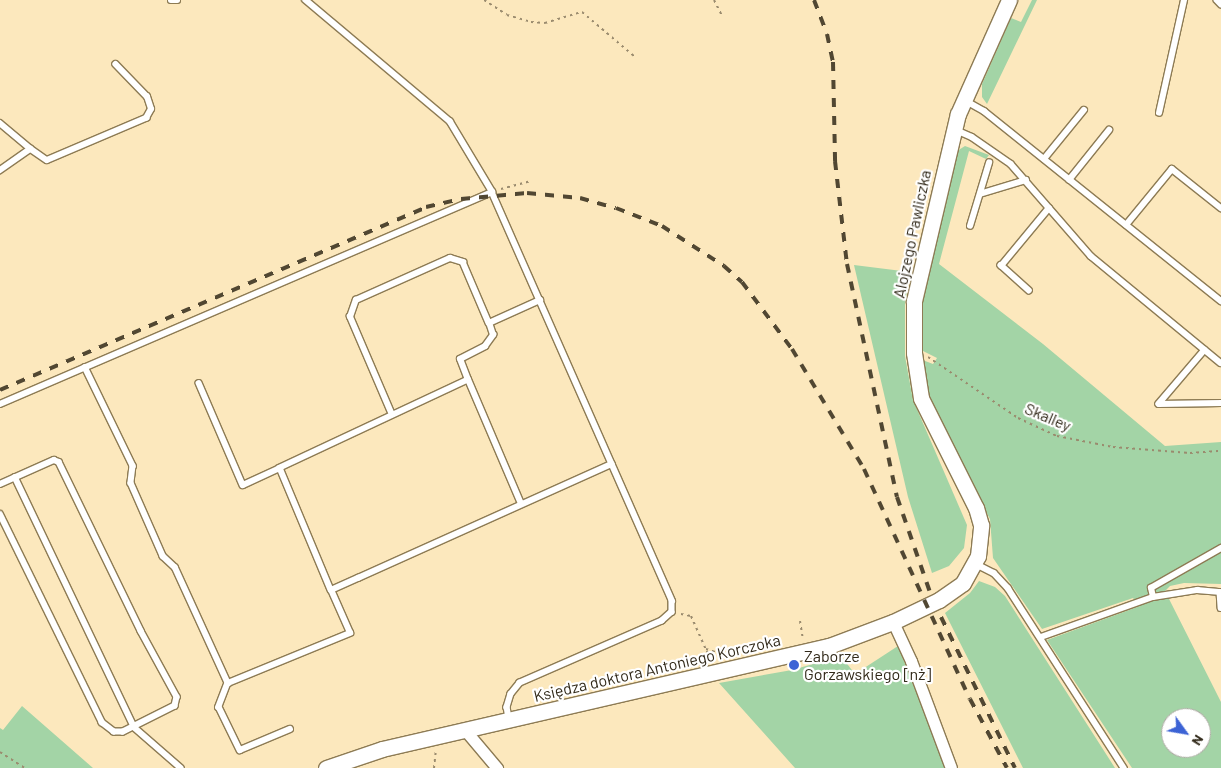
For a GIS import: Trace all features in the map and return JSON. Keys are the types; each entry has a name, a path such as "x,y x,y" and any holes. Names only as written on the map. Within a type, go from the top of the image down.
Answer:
{"street":[{"name":"Alojzego Pawliczka","path":"976,564 982,541 980,518 930,421 922,398 914,353 914,301 919,270 953,129 963,99 1009,0"},
{"name":"Księdza doktora Antoniego Korczoka","path":"330,767 355,756 805,652 892,622 952,592 976,564"},
{"path":"892,622 911,660 951,768"},
{"path":"465,730 497,768"}],"lane":[{"path":"171,0 177,0"},
{"path":"305,0 450,122 492,192 672,601 672,612 662,621 520,683 511,694 507,707 509,720"},
{"path":"1159,113 1184,0"},
{"path":"1217,0 1221,4"},
{"path":"0,123 47,160 146,118 151,109 147,97 116,65"},
{"path":"963,99 984,111 1221,301"},
{"path":"1044,159 1084,110"},
{"path":"953,129 972,137 1011,164 1092,256 1221,363"},
{"path":"1069,180 1110,130"},
{"path":"0,171 31,149"},
{"path":"970,226 989,163"},
{"path":"1126,225 1172,169 1221,208"},
{"path":"980,194 1026,180"},
{"path":"0,404 492,192"},
{"path":"1029,291 1000,266 1049,208"},
{"path":"392,415 350,317 356,300 450,258 463,262 493,335 485,346 460,359 522,504"},
{"path":"489,323 540,300"},
{"path":"1204,350 1159,404 1221,403"},
{"path":"85,367 133,466 131,483 162,556 175,567 228,682 219,707 240,750 290,729"},
{"path":"199,383 243,485 468,380"},
{"path":"0,484 54,460 59,462 141,631 177,697 172,708 134,727 114,732 99,718 0,515"},
{"path":"331,590 612,464"},
{"path":"228,682 350,633 280,468"},
{"path":"15,477 134,727 182,768"},
{"path":"1153,598 1151,588 1221,548"},
{"path":"976,564 1000,578 1041,637 1124,768"},
{"path":"1041,637 1153,598 1197,590 1220,592 1221,608"}],"path":[{"path":"484,0 507,15 531,22 545,23 582,12 634,56"},
{"path":"714,0 722,16"},
{"path":"492,192 531,181"},
{"name":"Skalley","path":"914,353 932,359 1018,418 1057,436 1113,447 1190,453 1221,451"},
{"path":"672,612 690,616 714,666"},
{"path":"800,622 805,646"},
{"path":"706,649 732,657"},
{"path":"434,768 437,743"},
{"path":"0,752 25,768"}],"green space":[{"path":"1032,0 1037,0 987,104 982,97 982,84 1011,18 1021,22"},
{"path":"965,146 989,155 986,159 969,151 939,264 1043,344 1165,446 1221,442 1221,584 1184,583 1170,586 1165,591 1221,702 1221,768 1132,768 1047,640 1140,606 1133,598 1042,629 993,558 990,519 949,444 922,377 920,359 933,364 937,358 919,349 921,297 957,151"},
{"path":"854,265 910,272 905,303 905,356 913,400 967,525 964,548 949,566 932,573 908,497"},
{"path":"979,581 995,587 1005,596 1115,768 1023,768 945,613 970,593"},
{"path":"898,646 946,768 795,768 719,683 792,670 841,656 855,674"},
{"path":"22,706 93,768 0,768 0,728 3,730"}],"railway":[{"path":"814,0 827,34 833,62 835,161 847,264 897,497 931,595"},
{"path":"0,390 426,207 461,199 527,193 580,198 616,208 662,226 724,266 742,282 792,349 864,469 970,699 1007,768"},
{"path":"941,617 1015,768"}],"place":[{"name":"Zaborze Gorzawskiego [nż]","path":"794,665"}]}
